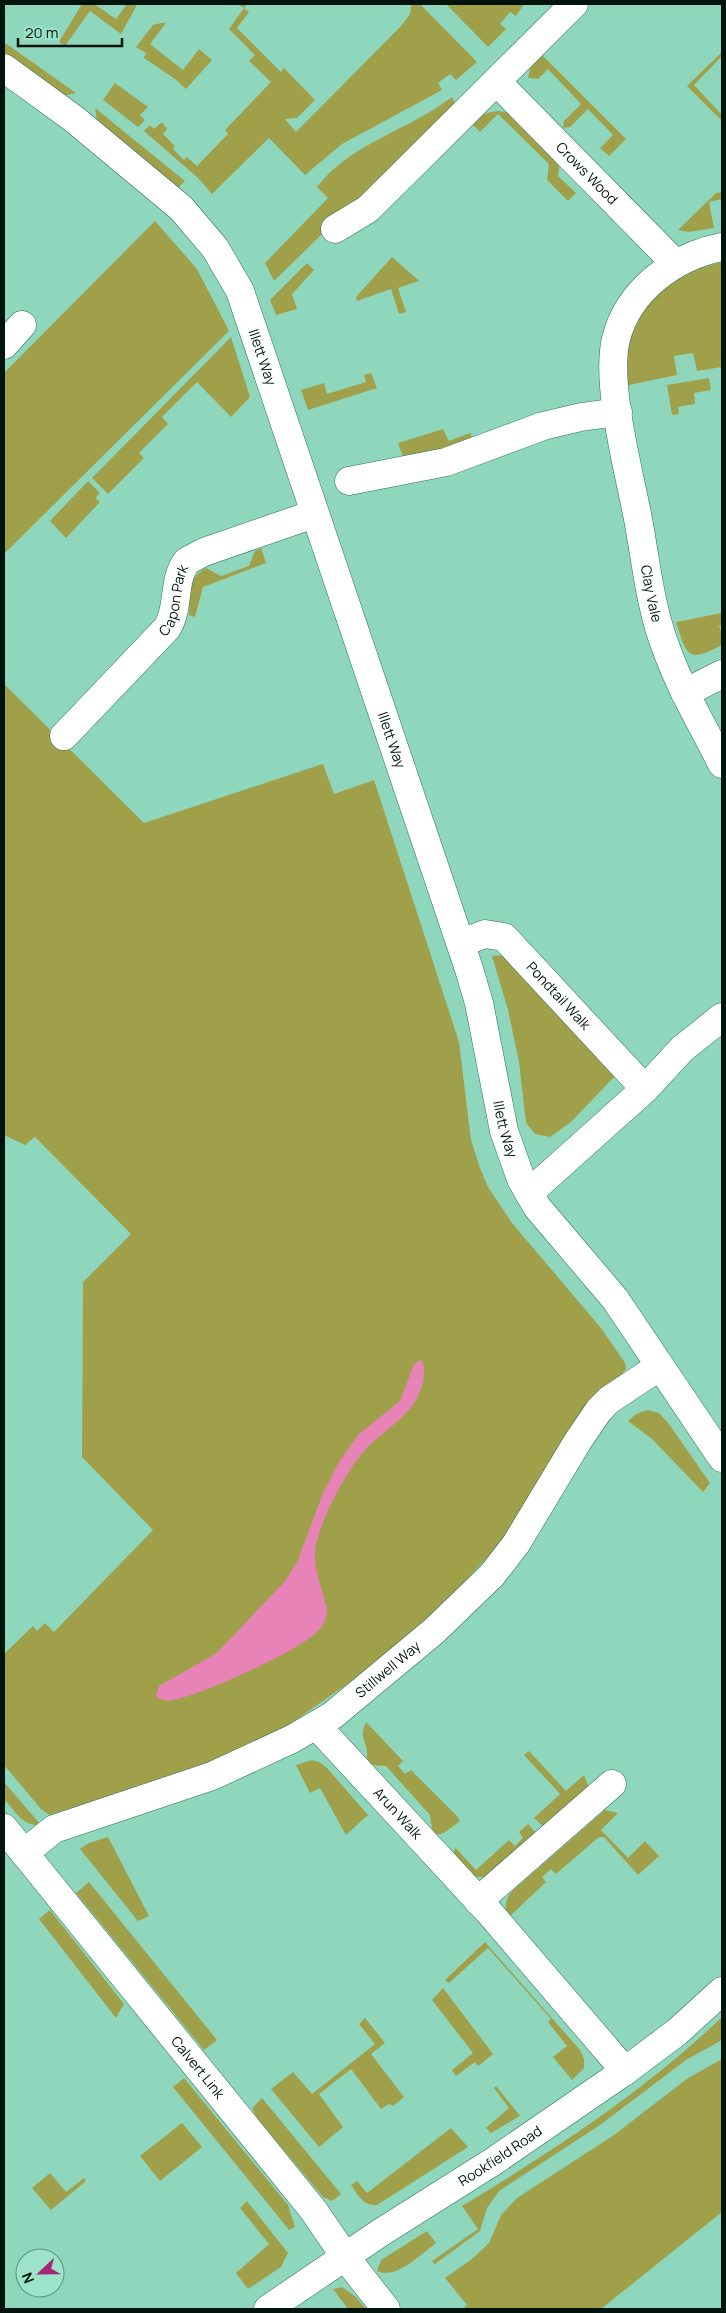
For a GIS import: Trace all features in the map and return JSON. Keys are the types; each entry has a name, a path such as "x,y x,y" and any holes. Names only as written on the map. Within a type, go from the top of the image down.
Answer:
{"street":[{"path":"335,229 368,209 574,4"},
{"name":"Illett Way","path":"4,68 74,119 172,200 203,232 215,248 240,291 314,514 461,943 479,1003 507,1143 515,1167 537,1207 615,1299 722,1458"},
{"name":"Crows Wood","path":"497,82 675,264"},
{"name":"Clay Vale","path":"722,247 698,253 675,264 640,294 624,317 620,328 613,367 618,412 658,624 669,656 722,764"},
{"path":"4,345 22,325"},
{"path":"349,481 446,462 543,426 581,417 618,412"},
{"name":"Capon Park","path":"64,736 167,628 173,618 180,577 186,561 204,552 314,514"},
{"path":"686,693 722,674"},
{"name":"Pondtail Walk","path":"461,943 485,934 504,937 645,1088"},
{"path":"528,1192 645,1088 682,1049 722,1017"},
{"name":"Stillwell Way","path":"10,1838 54,1829 204,1779 242,1763 316,1726 366,1690 475,1593 516,1544 599,1410 609,1400 660,1366"},
{"name":"Arun Walk","path":"316,1726 478,1901 625,2071"},
{"path":"478,1901 612,1784"},
{"name":"Calvert Link","path":"10,1838 314,2211 346,2258 386,2309"},
{"name":"Rookfield Road","path":"268,2309 346,2258 380,2233 494,2161 625,2071 677,2032 722,1991"}],"shaded area":[{"path":"82,4 94,4 116,19 127,4 135,4 136,7 121,34 90,11 65,46 59,42"},
{"path":"238,4 247,4 244,8"},
{"path":"411,4 420,4 477,62 456,80 450,74 438,83 442,90 342,144 305,175 269,138 212,194 198,178 144,131 150,125 154,129 162,122 167,129 163,134 175,146 173,149 184,160 187,157 197,166 228,134 225,130 271,82 249,61 255,55 229,29 244,8 249,12 237,28 281,72 284,68 315,100 297,118 285,119 296,132 402,25 410,14"},
{"path":"446,4 524,4 516,16 510,12 500,24 506,29 488,47"},
{"path":"166,23 150,44 183,70 199,49 212,60 186,89 175,79 144,58 146,53 136,47 153,25"},
{"path":"4,43 76,93 62,96 4,56"},
{"path":"722,52 722,56 694,85 722,115 722,121 687,86"},
{"path":"540,53 626,139 609,156 600,148 613,135 588,109 570,127 563,128 564,121 581,104 548,69 538,79 528,78 531,64"},
{"path":"115,83 148,107 140,115 145,120 138,127 103,100"},
{"path":"452,97 455,104 274,281 265,263 328,198 317,187 331,172 363,148 435,109"},
{"path":"95,108 185,181 177,189 97,122"},
{"path":"499,111 510,113 560,161 558,176 576,193 568,201 547,180 549,164 498,114 480,132 472,124 484,114"},
{"path":"722,192 722,199 709,202 714,228 688,232 678,230 716,193"},
{"path":"155,221 197,269 229,331 4,554 4,373"},
{"path":"392,257 419,281 398,288 406,312 399,314 391,289 357,301 356,297"},
{"path":"722,262 722,367 697,371 693,353 674,356 677,375 624,386 630,331 651,299 686,272"},
{"path":"307,263 314,270 292,294 297,309 276,315 270,300"},
{"path":"231,337 250,397 231,417 197,382 162,417 168,424 139,453 144,458 108,494 92,478"},
{"path":"371,373 377,388 308,410 301,390 324,383 327,394 366,382 364,375"},
{"path":"709,378 711,390 694,393 695,404 678,407 679,414 672,415 667,385"},
{"path":"443,429 449,441 470,433 474,441 404,460 398,443"},
{"path":"88,481 100,493 95,498 100,502 66,538 50,521"},
{"path":"261,548 266,563 203,587 195,617 189,615 190,588 199,573 206,568 221,576 249,566 255,551"},
{"path":"722,613 722,624 719,626 722,633 722,645 702,654 695,655 690,653 683,643 676,622"},
{"path":"4,684 144,823 323,764 334,794 374,780 459,1042 471,1140 488,1187 512,1223 601,1328 625,1363 626,1369 495,1549 440,1608 377,1663 283,1729 165,1782 49,1815 41,1809 4,1765 4,1654 33,1626 37,1631 45,1623 54,1632 153,1530 82,1457 83,1282 131,1234 35,1137 25,1145 4,1135"},
{"path":"505,955 616,1075 571,1122 550,1137 535,1134 526,1123 519,1062 508,1010 492,956"},
{"path":"421,1360 424,1365 424,1374 416,1400 399,1420 360,1456 346,1476 320,1530 315,1560 327,1609 321,1628 309,1639 293,1649 226,1681 186,1697 173,1700 158,1698 156,1694 159,1686 217,1653 286,1580 298,1560 323,1493 339,1462 358,1435 400,1401 414,1364"},
{"path":"648,1410 659,1413 669,1424 710,1483 703,1492 652,1439 628,1421 636,1414"},
{"path":"366,1722 403,1761 398,1766 405,1774 411,1770 460,1821 444,1833 433,1836 430,1815 386,1766 370,1765 366,1760 367,1750 363,1733"},
{"path":"529,1751 566,1791 584,1775 588,1785 587,1792 545,1828 534,1818 560,1794 524,1755"},
{"path":"312,1760 319,1762 327,1768 368,1815 346,1835 320,1788 310,1793 296,1765"},
{"path":"4,1782 41,1825 24,1821 16,1813 4,1799"},
{"path":"605,1810 618,1813 601,1830 628,1858 645,1841 659,1856 638,1875 604,1837 599,1837 556,1874 551,1869 542,1877 546,1882 508,1918 506,1903 508,1896 513,1890"},
{"path":"528,1824 538,1835 491,1875 485,1877 474,1876 465,1870 453,1857 455,1847 476,1870 509,1840 515,1846 523,1838 519,1832"},
{"path":"108,1837 149,1916 138,1921 80,1849 89,1843"},
{"path":"89,1882 217,2040 204,2050 76,1893"},
{"path":"50,1910 124,2004 116,2018 39,1919"},
{"path":"485,1942 580,2050 584,2059 584,2068 572,2080 553,2057 567,2046 548,2022 551,2019 488,1948 449,1983 445,1980"},
{"path":"443,1988 493,2054 478,2066 475,2062 456,2076 452,2070 473,2053 432,2000"},
{"path":"722,2017 722,2040 686,2060 600,2125 499,2191 487,2208 480,2231 435,2264 432,2261 478,2229 462,2206 597,2119 661,2070"},
{"path":"365,2018 385,2043 371,2054 404,2097 393,2106 389,2104 381,2109 351,2069 319,2094 343,2127 319,2147 271,2089 293,2072 312,2094 375,2044 359,2024"},
{"path":"722,2059 722,2212 601,2309 463,2309 467,2305 445,2278 472,2259 489,2243 501,2215 517,2198 614,2135 688,2078"},
{"path":"184,2078 288,2205 295,2227 289,2230 173,2087"},
{"path":"496,2086 520,2116 491,2133 486,2128 509,2108 494,2088"},
{"path":"262,2098 341,2194 332,2201 323,2197 256,2117 252,2108"},
{"path":"182,2123 202,2147 160,2181 140,2156"},
{"path":"451,2128 468,2147 377,2205 364,2202 351,2185 357,2181 367,2193"},
{"path":"50,2173 66,2192 84,2178 86,2181 51,2210 32,2188"},
{"path":"247,2201 288,2253 281,2267 248,2289 236,2273 269,2244 240,2208"},
{"path":"427,2231 436,2243 401,2269 385,2273 377,2271 381,2260"},
{"path":"342,2287 356,2297 366,2309 348,2309 333,2289"}]}
